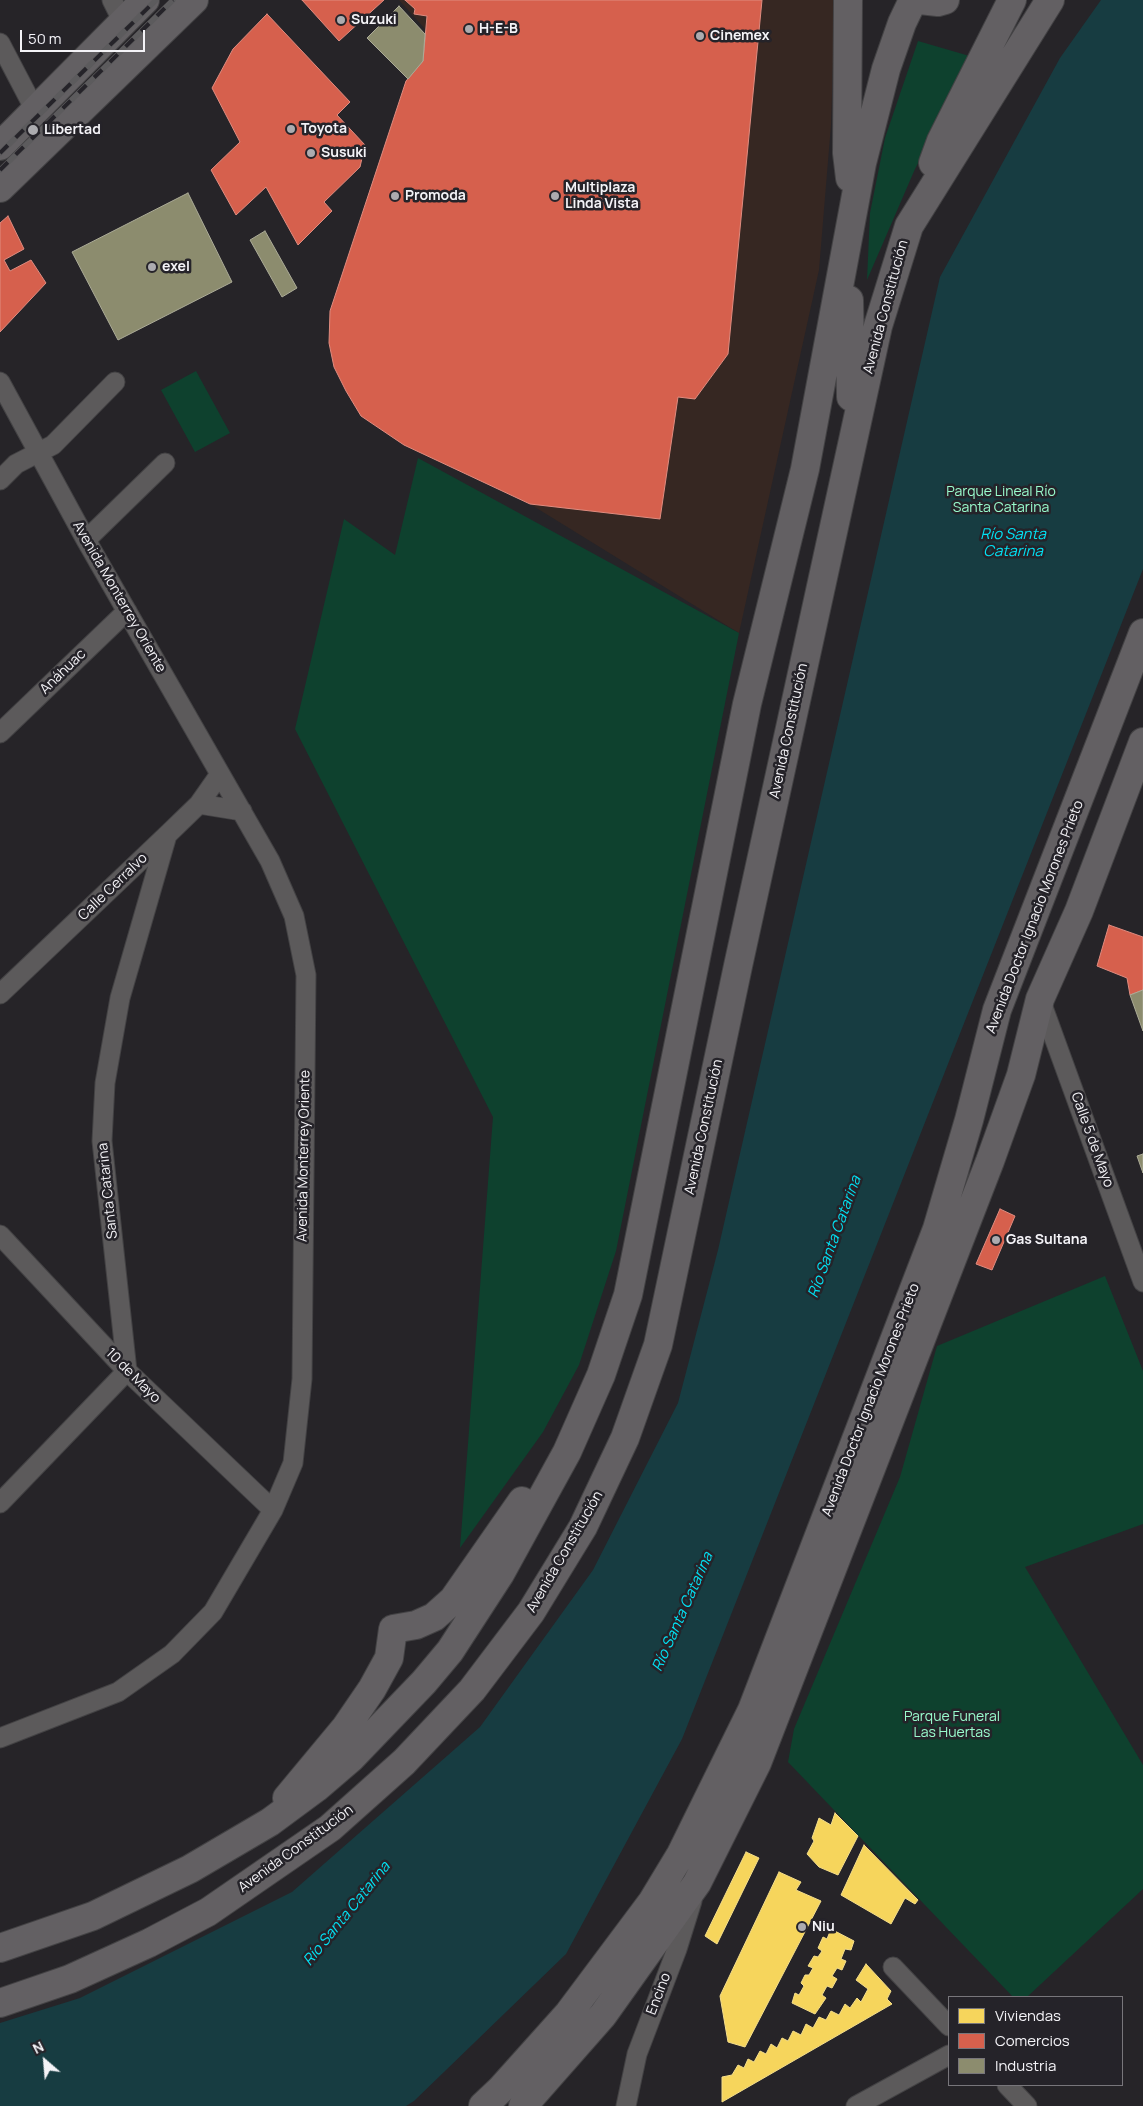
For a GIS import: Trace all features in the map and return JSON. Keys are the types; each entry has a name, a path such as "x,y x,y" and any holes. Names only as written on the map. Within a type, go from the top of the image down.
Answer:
{"highway":[{"path":"0,146 35,110 118,11 144,0"},
{"path":"0,188 194,0"},
{"path":"848,0 847,153 854,212"},
{"path":"0,1948 93,1916 190,1868 270,1822 316,1788 351,1758 424,1682 450,1651 500,1574 567,1452 601,1375 628,1294 747,704 805,469 872,116 898,32 913,0"},
{"path":"920,0 938,2 944,0"},
{"path":"909,226 941,141 1012,0"},
{"name":"Avenida Constitución","path":"0,2003 70,1979 149,1943 200,1917 330,1828 404,1762 472,1690 531,1612 583,1527 625,1438 658,1346 738,966 878,326 909,226 1050,0"},
{"path":"848,246 852,442"},
{"name":"Avenida Doctor Ignacio Morones Prieto","path":"483,2106 500,2090 569,2013 652,1902 681,1854 752,1710 937,1229 969,1120 998,1010 1143,633"},
{"name":"Avenida Doctor Ignacio Morones Prieto","path":"524,2106 604,2015 697,1883 757,1763 947,1276 1021,1075 1040,999 1079,911 1143,742"},
{"path":"270,1822 298,1781 346,1727 372,1689 389,1658 393,1629 416,1625 434,1617 453,1600 516,1509 539,1480 567,1452"}],"street":[{"path":"0,43 35,110"},
{"name":"Avenida Monterrey Oriente","path":"0,382 86,540 270,861 294,916 306,975 302,1378 292,1463 273,1510 213,1612 172,1654 118,1692 0,1738"},
{"path":"0,480 16,464 53,445 115,382"},
{"path":"86,540 165,463"},
{"name":"Anáhuac","path":"0,733 127,611"},
{"name":"Calle Cerralvo","path":"0,994 199,804 220,774"},
{"path":"199,804 242,811"},
{"name":"Santa Catarina","path":"126,1371 102,1141 105,1083 120,998 167,835"},
{"name":"Calle 5 de Mayo","path":"1040,999 1143,1282"},
{"name":"10 de Mayo","path":"2,1240 126,1371 273,1510"},
{"path":"0,1503 126,1371"},
{"name":"Encino","path":"626,2106 627,2092 637,2054 677,1949 697,1883"},
{"path":"893,1968 948,2025"},
{"path":"856,2106 948,2056"},
{"path":"1008,2086 1027,2106"}],"shaded area":[{"name":"Multiplaza Linda Vista","path":"399,0 835,0 831,125 819,270 739,633 530,504 404,445 361,416 346,391 334,367 423,61 426,30"}],"green space":[{"path":"918,41 973,57 915,169 867,280 870,213 885,138"},
{"path":"196,371 230,433 195,452 161,390"},
{"path":"418,458 739,633 616,1251 579,1365 543,1432 460,1548 493,1117 295,729 344,519 395,555"},
{"name":"Parque Funeral Las Huertas","path":"1105,1276 1143,1371 1143,1524 1025,1567 1143,1765 1143,1889 1028,1996 1012,1996 788,1762 794,1729 900,1477 937,1346"}],"water":[{"name":"Río Santa Catarina","path":"1101,0 1143,0 1143,569 682,1739 566,1954 414,2101 406,2106 0,2106 0,2023 80,1998 292,1892 480,1727 593,1570 678,1403 718,1250 940,277 1060,58"}],"building: Viviendas":[{"path":"835,1813 858,1836 838,1875 819,1867 807,1854 814,1841 812,1838 819,1818 831,1825"},
{"path":"864,1845 918,1900 915,1904 905,1898 891,1924 841,1895"},
{"path":"746,1852 759,1858 717,1944 705,1936"},
{"path":"779,1872 801,1882 796,1890 821,1901 745,2047 728,2042 720,1996"},
{"path":"831,1929 854,1941 851,1950 845,1949 841,1959 846,1961 842,1970 837,1968 832,1976 837,1979 832,1988 827,1986 822,1995 826,1998 815,2014 792,2003 795,1993 799,1995 804,1986 801,1983 805,1975 809,1975 813,1968 808,1966 814,1956 818,1957 822,1951 818,1948 823,1937 827,1939"},
{"path":"866,1964 891,1991 887,1999 892,2004 722,2102 722,2077 732,2075 738,2065 744,2068 748,2059 754,2062 760,2051 766,2054 771,2044 777,2048 782,2038 788,2041 793,2031 801,2035 806,2024 813,2028 819,2017 826,2020 831,2011 839,2015 845,2004 850,2008 857,1998 861,2002 868,1989 856,1980"}],"building: Comercios":[{"name":"Suzuki","path":"302,0 384,0 339,41"},
{"name":"Multiplaza Linda Vista","path":"405,0 762,0 728,354 695,399 678,397 660,519 530,504 404,445 361,416 334,367 329,343 330,311 406,81 423,61 427,16 414,14 415,9"},
{"name":"Toyota","path":"267,14 350,102 337,115 365,145 360,167 324,202 332,211 298,245 266,187 236,215 211,170 240,142 212,88 233,49"},
{"path":"8,216 24,249 4,260 10,271 31,260 46,283 0,332 0,223"},
{"path":"1109,925 1143,937 1143,990 1130,995 1127,978 1097,966"},
{"name":"Gas Sultana","path":"1000,1209 1015,1216 992,1270 976,1264"}],"building: Industria":[{"path":"399,6 425,34 423,61 408,79 367,38"},
{"name":"exel","path":"188,193 232,282 118,340 72,252"},
{"path":"265,231 297,288 282,297 250,240"},
{"path":"1143,990 1143,1031 1130,995"},
{"path":"1143,1154 1143,1173 1137,1156"}],"railway":[{"path":"0,153 156,0"},
{"path":"0,170 173,0"}],"place":[{"name":"Suzuki","path":"341,20"},
{"name":"H-E-B","path":"469,29"},
{"name":"Cinemex","path":"700,36"},
{"name":"Toyota","path":"291,129"},
{"name":"Libertad","path":"33,130"},
{"name":"Susuki","path":"311,153"},
{"name":"Promoda","path":"395,196"},
{"name":"Multiplaza Linda Vista","path":"555,196"},
{"name":"exel","path":"152,267"},
{"name":"Gas Sultana","path":"996,1240"},
{"name":"Niu","path":"802,1927"}],"park label":[{"name":"Parque Lineal Río Santa Catarina","path":"1001,500"}]}
